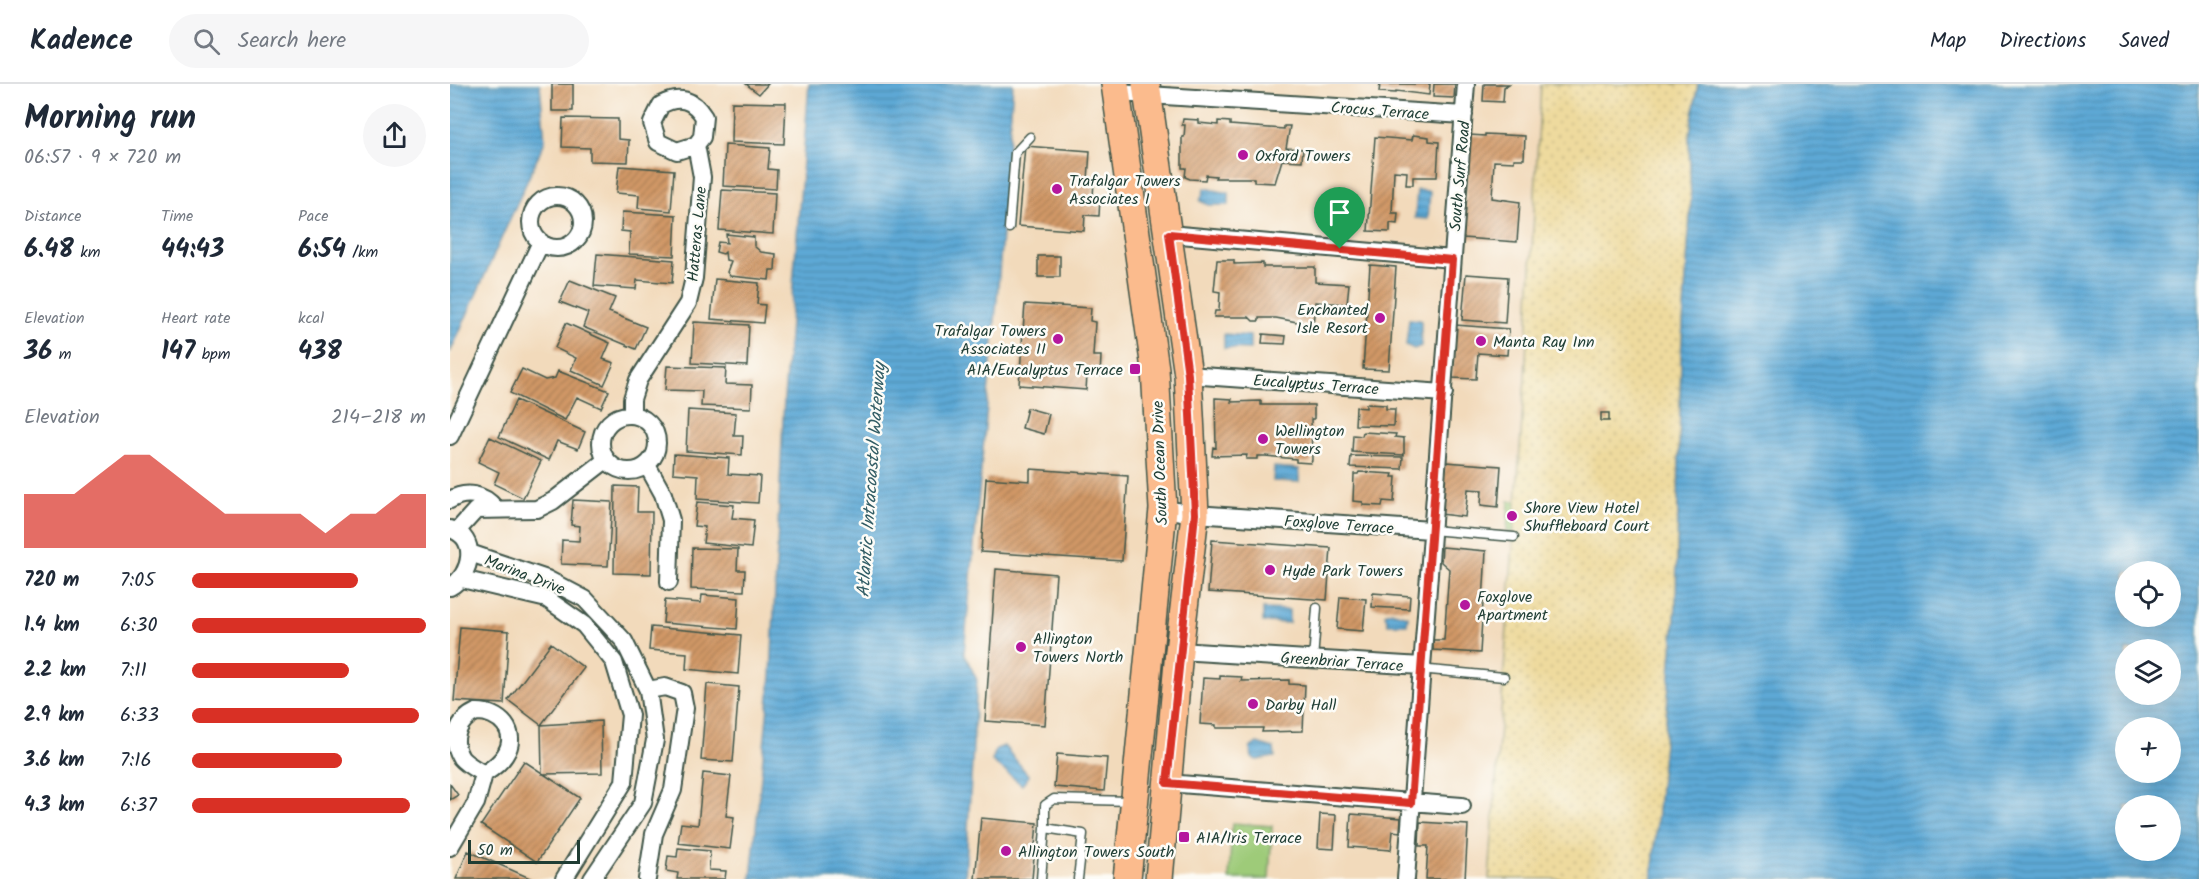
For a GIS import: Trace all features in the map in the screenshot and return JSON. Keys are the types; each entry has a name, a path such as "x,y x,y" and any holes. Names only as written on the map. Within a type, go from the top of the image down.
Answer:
{"main road":[{"name":"South Ocean Drive","path":"1116,89 1155,369 1163,509 1127,879"},
{"name":"South Ocean Drive","path":"1147,89 1188,375 1195,514 1179,651 1159,879"}],"street":[{"name":"South Surf Road","path":"1406,879 1466,84"},
{"name":"Crocus Terrace","path":"1116,89 1147,89 1464,116"},
{"name":"Hatteras Lane","path":"632,415 632,399 638,380 688,303 694,278 702,177 696,145"},
{"path":"1169,234 1452,260"},
{"path":"450,436 541,242"},
{"name":"Eucalyptus Terrace","path":"1188,375 1444,393"},
{"path":"632,415 649,423 655,431 657,449 647,465 630,472 612,466 606,460 602,451 602,433 614,419 632,415"},
{"path":"453,530 476,510 537,509 553,501 606,460"},
{"path":"647,465 663,494 672,520 669,582"},
{"path":"450,500 464,494 479,495 495,508"},
{"name":"Foxglove Terrace","path":"1163,509 1195,514 1431,530"},
{"name":"Marina Drive","path":"453,530 467,543 470,553 470,563 456,583 547,599 584,625 614,662 630,715 624,783 564,879"},
{"name":"Marina Drive","path":"470,553 547,579 585,599 624,641 648,690 655,740 642,803 592,879"},
{"name":"Greenbriar Terrace","path":"1179,651 1422,666"},
{"path":"647,879 654,834 673,789 685,708 682,693 665,687 648,690"},
{"path":"450,847 476,803 484,774"},
{"path":"1167,783 1462,806"}],"lane":[{"path":"1009,228 1015,153 1030,138"},
{"name":"Foxglove Terrace","path":"1431,530 1514,537"},
{"path":"1313,660 1317,608"},
{"name":"Greenbriar Terrace","path":"1422,666 1430,670 1504,677"},
{"path":"1041,879 1046,805 1054,798 1134,801"},
{"path":"1045,828 1083,834 1078,879"}],"green space":[{"name":"Shore View Hotel Shuffleboard Court","path":"1509,501 1516,501 1514,532 1507,532"},
{"path":"1232,823 1272,826 1269,879 1229,879"}],"sand":[{"path":"1541,84 1698,84 1689,139 1691,200 1681,357 1676,606 1652,879 1489,879 1525,378"}],"water":[{"path":"450,84 540,84 545,141 450,353"},
{"name":"Atlantic Intracoastal Waterway","path":"809,84 1013,84 998,288 964,653 977,680 965,879 751,879 771,675 784,398"},
{"path":"1698,84 2199,84 2199,879 1652,879 1676,606 1681,357 1691,200 1689,139"},
{"path":"1205,188 1229,193 1229,205 1209,205 1200,201"},
{"path":"1417,190 1430,191 1428,219 1415,218"},
{"path":"1409,319 1421,320 1421,346 1414,349 1406,345"},
{"path":"1224,334 1250,336 1250,349 1224,348"},
{"path":"1274,467 1299,469 1299,482 1273,481"},
{"path":"1263,609 1289,610 1289,623 1263,622"},
{"path":"1391,611 1408,616 1407,624 1388,624 1385,614"},
{"path":"1257,743 1274,748 1275,757 1257,760 1252,758 1250,748"},
{"path":"1004,746 1029,776 1022,785 992,761 996,749"}],"building":[{"path":"552,84 573,84 573,111 552,111"},
{"path":"746,84 768,84 759,94"},
{"path":"1380,84 1430,84 1429,95 1396,91 1396,93 1379,92"},
{"path":"1434,84 1455,84 1454,98 1433,97"},
{"path":"1484,84 1509,84 1504,87 1503,102 1483,101"},
{"path":"732,102 786,103 784,144 731,142"},
{"path":"563,118 618,119 618,139 629,140 628,162 590,161 590,148 562,147"},
{"name":"Oxford Towers","path":"1183,119 1218,125 1218,121 1230,122 1230,125 1284,129 1284,126 1290,126 1286,148 1303,149 1302,161 1282,160 1275,183 1254,182 1254,178 1215,178 1216,176 1206,175 1205,180 1190,179 1185,177 1186,168 1182,168 1182,137 1184,137 1185,125 1182,125"},
{"path":"1485,134 1525,136 1524,159 1514,159 1514,162 1494,161 1492,198 1520,202 1517,242 1463,238 1470,135 1485,136"},
{"path":"1413,135 1429,137 1429,141 1439,142 1437,177 1413,177 1413,185 1406,185 1407,172 1394,171 1392,213 1398,213 1397,224 1390,223 1390,232 1368,231 1375,137 1412,140"},
{"path":"725,145 770,148 768,169 777,170 776,189 723,186"},
{"name":"Trafalgar Towers Associates I","path":"1025,146 1090,151 1088,180 1094,181 1093,197 1100,198 1099,216 1085,215 1084,231 1018,226"},
{"path":"619,166 674,170 671,211 638,208 639,195 616,193"},
{"path":"722,190 775,193 773,234 719,230"},
{"path":"622,212 676,215 674,256 629,254 630,232 621,231"},
{"path":"726,234 754,237 754,246 761,252 776,254 775,270 770,270 769,280 730,276 727,272 731,261 726,260 725,252 723,254 716,252 718,242 727,243"},
{"path":"597,254 674,260 672,283 637,280 636,289 594,286"},
{"path":"1038,256 1060,256 1060,277 1038,277"},
{"path":"1217,260 1234,260 1234,264 1263,263 1263,267 1315,267 1315,282 1349,284 1347,304 1315,302 1313,325 1276,318 1259,318 1259,321 1253,321 1249,317 1214,317 1215,311 1219,311 1220,292 1214,291"},
{"name":"Enchanted Isle Resort","path":"1370,265 1396,267 1389,370 1363,369"},
{"path":"1466,274 1508,277 1505,323 1462,320"},
{"path":"715,279 759,283 757,304 765,305 763,323 711,319"},
{"path":"570,280 615,298 609,312 646,327 636,349 583,327 588,313 560,302"},
{"name":"Trafalgar Towers Associates II","path":"1025,304 1091,308 1090,321 1095,322 1093,356 1101,356 1100,376 1087,375 1086,390 1019,385"},
{"path":"694,322 749,325 747,366 692,363"},
{"path":"566,323 610,343 603,359 614,363 604,385 571,370 576,358 555,348"},
{"name":"Manta Ray Inn","path":"1455,325 1509,329 1507,355 1478,353 1476,379 1452,378"},
{"path":"1263,334 1286,336 1285,344 1262,343"},
{"path":"667,366 726,368 725,384 752,385 751,408 701,406 702,391 665,390"},
{"path":"522,369 545,380 555,378 558,371 609,391 601,408 577,397 565,420 510,393"},
{"name":"Wellington Towers","path":"1215,398 1232,399 1231,402 1261,401 1261,405 1314,405 1314,419 1311,419 1312,460 1310,463 1296,462 1296,459 1265,456 1246,459 1247,455 1212,456 1213,447 1216,448"},
{"path":"516,400 585,432 578,449 557,441 549,460 499,437"},
{"path":"1366,404 1386,405 1386,409 1395,409 1394,426 1355,425 1356,407 1366,408"},
{"path":"1027,408 1049,414 1044,434 1022,428"},
{"path":"688,410 736,413 734,436 743,436 742,455 686,451"},
{"path":"1601,413 1609,413 1609,421 1601,421"},
{"path":"1363,432 1396,434 1395,437 1404,438 1404,455 1352,452 1353,435 1362,436"},
{"path":"490,437 541,461 523,498 494,484 499,472 478,462"},
{"path":"674,454 729,458 728,474 760,476 758,503 697,499 698,475 673,473"},
{"path":"1351,456 1403,457 1402,469 1350,467"},
{"path":"1445,462 1501,466 1498,507 1481,505 1482,490 1468,489 1465,517 1440,514"},
{"path":"1030,469 1128,476 1122,561 981,552 986,478 1030,481"},
{"path":"1359,472 1393,474 1392,477 1396,477 1394,502 1383,501 1382,506 1363,505 1363,502 1353,501 1354,474"},
{"path":"615,486 638,487 637,512 652,512 651,574 614,573"},
{"path":"573,500 612,502 608,566 561,564 562,540 579,541 580,526 571,525"},
{"path":"697,502 734,505 732,518 754,520 751,548 703,543 705,527 694,526"},
{"name":"Hyde Park Towers","path":"1212,540 1331,548 1327,600 1208,592"},
{"name":"Foxglove Apartment","path":"1442,547 1486,551 1480,653 1433,650 1433,640 1444,640 1449,569 1441,562"},
{"path":"692,548 738,549 737,570 745,570 744,591 691,589"},
{"name":"Allington Towers North","path":"996,569 1056,574 1045,725 985,721"},
{"path":"1373,593 1410,596 1409,609 1372,607"},
{"path":"702,595 739,598 737,629 663,623 665,600 701,603"},
{"path":"1340,597 1366,599 1363,631 1337,629"},
{"path":"460,627 509,631 504,704 454,701"},
{"path":"651,627 741,635 738,674 686,669 687,653 649,650"},
{"path":"551,643 584,668 541,725 508,700"},
{"name":"Darby Hall","path":"1220,676 1242,677 1241,681 1289,680 1289,684 1305,685 1303,731 1262,732 1263,728 1216,728 1216,725 1200,724 1203,678 1220,679"},
{"path":"707,684 739,687 733,762 701,760"},
{"path":"601,721 602,773 542,774 541,725"},
{"path":"1057,754 1107,758 1104,791 1054,787"},
{"path":"524,761 580,798 537,862 481,825"},
{"path":"703,773 731,776 726,816 734,817 730,849 678,843 681,823 698,825"},
{"path":"450,784 458,795 450,800"},
{"path":"1320,814 1336,815 1334,849 1318,848"},
{"path":"1351,814 1401,818 1400,832 1393,831 1391,850 1349,847"},
{"name":"Allington Towers South","path":"981,818 1037,823 1032,879 975,879"},
{"path":"1420,822 1468,825 1465,879 1426,879 1428,846 1419,846"},
{"path":"678,848 710,851 709,870 726,871 725,879 677,879 678,873 666,871 668,856 677,857"},
{"path":"468,851 532,879 456,879"}],"place":[{"name":"Oxford Towers","path":"1243,155"},
{"name":"Trafalgar Towers Associates I","path":"1057,189"},
{"name":"Enchanted Isle Resort","path":"1380,318"},
{"name":"Trafalgar Towers Associates II","path":"1058,339"},
{"name":"Manta Ray Inn","path":"1481,341"},
{"name":"A1A/Eucalyptus Terrace","path":"1135,369"},
{"name":"Wellington Towers","path":"1263,439"},
{"name":"Shore View Hotel Shuffleboard Court","path":"1512,516"},
{"name":"Hyde Park Towers","path":"1270,570"},
{"name":"Foxglove Apartment","path":"1465,605"},
{"name":"Allington Towers North","path":"1021,647"},
{"name":"Darby Hall","path":"1253,704"},
{"name":"A1A/Iris Terrace","path":"1184,837"},
{"name":"Allington Towers South","path":"1006,851"}],"route":[{"path":"1169,234 1340,249 1452,260 1444,393 1431,530 1411,803 1167,783 1195,514 1188,375 1169,234"}]}
